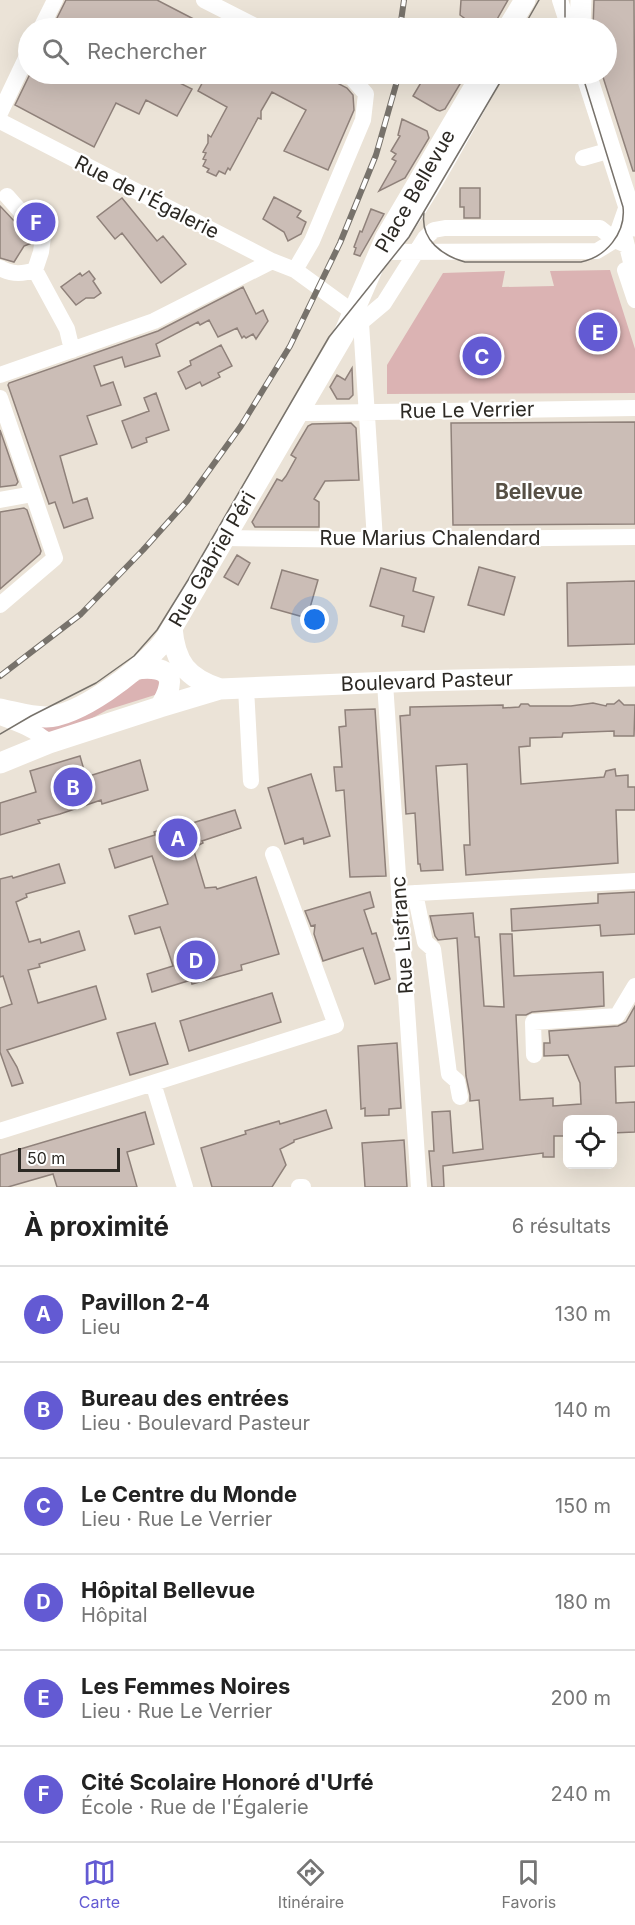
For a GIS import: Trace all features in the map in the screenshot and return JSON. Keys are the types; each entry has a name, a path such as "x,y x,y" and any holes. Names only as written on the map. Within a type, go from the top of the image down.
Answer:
{"main road":[{"path":"574,18 581,0"},
{"name":"Place Bellevue","path":"358,318 369,275 383,252 406,201 415,190 476,84"},
{"path":"589,84 633,213"},
{"name":"Rue Gabriel Péri","path":"0,709 31,716 47,717 61,714 91,701 136,669 159,647 343,336 358,318"},
{"name":"Boulevard Pasteur","path":"172,628 176,652 188,672 200,681 220,689"},
{"path":"136,669 155,667 167,675 170,685 160,707"},
{"name":"Boulevard Pasteur","path":"0,763 49,743 220,689 635,676"}],"street":[{"path":"46,18 55,0"},
{"path":"204,0 239,18"},
{"path":"560,0 568,18"},
{"path":"0,112 18,75"},
{"path":"301,274 312,241 363,120 366,94 357,84"},
{"path":"383,252 434,182 490,84"},
{"name":"Rue de l'Égalerie","path":"0,121 301,274 358,318"},
{"path":"583,158 611,150"},
{"path":"7,196 43,237 35,270 67,329 72,350"},
{"path":"633,213 623,231 620,243 635,300"},
{"path":"375,540 358,318 384,303 428,234 441,228 600,228 620,243 635,278"},
{"path":"383,252 592,251 620,243"},
{"path":"0,375 154,321 272,261"},
{"path":"0,268 6,272 24,274 35,270"},
{"path":"0,398 55,558 0,604"},
{"name":"Rue Le Verrier","path":"300,409 310,413 635,408"},
{"path":"0,500 33,494"},
{"name":"Rue Marius Chalendard","path":"225,538 375,540 635,537"},
{"name":"Rue Lisfranc","path":"385,683 407,894 419,1187"},
{"path":"246,688 251,781"},
{"path":"0,717 18,723 49,743"},
{"path":"0,1131 336,1024 273,854"},
{"path":"460,1097 457,1081 449,1074 433,949 425,942 407,894 635,881"},
{"path":"534,1055 533,1022 617,1016 635,986"},
{"path":"442,1019 449,1027 457,1028"},
{"path":"153,1083 185,1187"}],"shaded area":[{"path":"610,270 635,349 635,393 387,394 387,365 443,273 505,271 502,287 554,286 550,271"},
{"path":"152,674 159,682 158,694 107,710 87,721 53,733 37,728"}],"building":[{"path":"66,0 157,0 192,18 57,18"},
{"path":"461,0 508,0 498,18 464,18 460,15"},
{"path":"594,0 634,0 635,171 633,171 605,84 617,84 617,18 593,18"},
{"path":"25,84 182,84 192,89 177,116 146,100 139,114 116,103 94,147 15,105"},
{"path":"202,84 339,84 353,95 354,110 328,170 284,151 306,110 272,92 261,111 261,119 258,118 230,170 228,168 225,174 219,171 216,176 207,172 209,169 203,166 206,153 203,152 208,143 208,135 211,137 227,107 198,91"},
{"path":"420,84 460,84 445,109 440,111 413,96"},
{"path":"402,119 427,131 429,138 405,178 379,191 396,161 392,159 396,154 391,151 400,136 398,135"},
{"path":"460,188 480,188 480,218 464,218 464,207 460,207"},
{"path":"274,197 301,211 297,217 306,222 301,234 288,241 284,232 263,219"},
{"path":"122,198 157,241 163,236 186,264 161,283 122,233 115,239 97,217"},
{"path":"0,206 32,240 32,243 24,246 14,262 0,258"},
{"path":"371,209 384,214 360,256 354,254 356,248 354,247"},
{"path":"89,271 101,293 94,298 86,298 76,305 61,287 80,273 82,276"},
{"path":"243,287 256,314 263,310 268,321 256,339 253,334 242,338 237,328 218,337 209,320 200,325 198,322 156,344 160,356 125,367 122,357 94,366 101,386 113,382 121,405 87,416 97,444 60,456 73,503 87,498 93,518 64,528 55,502 49,504 9,383 158,331"},
{"path":"221,345 232,366 218,373 220,377 202,386 200,382 186,389 178,372 191,365 190,361"},
{"path":"352,368 353,395 349,399 337,399 330,387 337,375 345,380"},
{"path":"156,393 169,430 146,438 147,442 132,448 122,421 149,411 144,398"},
{"path":"635,422 635,524 453,525 451,423"},
{"path":"351,423 356,428 359,480 325,481 314,499 319,502 319,527 255,527 252,522 277,479 282,481 286,476 296,458 291,455 308,426"},
{"path":"0,430 18,482 16,485 0,487"},
{"path":"24,508 27,510 41,551 0,589 0,512"},
{"path":"237,555 250,563 238,585 224,577"},
{"path":"479,567 515,577 504,615 468,605"},
{"path":"381,568 416,578 413,591 434,597 424,632 402,626 404,616 370,606"},
{"path":"282,570 318,580 307,618 271,608"},
{"path":"635,581 635,644 568,646 567,583"},
{"path":"619,700 624,705 635,705 634,736 614,736 614,731 563,733 562,737 530,738 530,746 519,747 521,784 604,777 606,771 615,769 616,776 628,775 628,787 635,787 635,810 616,810 618,863 466,875 464,845 470,845 467,764 436,766 443,870 421,871 420,864 418,864 415,813 406,814 400,716 410,715 410,707 503,705 503,708 519,707 521,704 571,706 593,703 606,706"},
{"path":"375,709 386,876 350,877 344,790 336,791 334,767 342,767 339,727 346,726 345,710"},
{"path":"80,756 86,777 140,760 148,790 102,804 101,800 0,835 0,803 36,792 30,771"},
{"path":"311,774 330,836 304,844 303,838 285,844 268,788"},
{"path":"235,810 241,828 202,841 203,843 193,848 205,888 216,887 217,889 256,877 279,954 241,965 242,970 192,984 191,980 152,992 147,974 173,966 160,927 135,934 129,916 168,904 152,856 115,868 109,849 155,835 154,832 188,821 189,824"},
{"path":"59,864 65,883 26,894 27,897 16,902 29,942 40,939 41,943 79,931 85,950 39,964 40,967 28,970 38,1003 96,986 106,1019 7,1050 23,1083 12,1086 0,1052 0,1008 12,1004 3,976 0,977 0,879 12,876 13,878"},
{"path":"370,892 374,907 364,910 372,934 376,933 390,979 375,984 363,948 323,961 314,934 315,925 311,926 305,911"},
{"path":"635,892 635,934 601,936 600,925 512,931 511,909 598,903 598,894"},
{"path":"473,913 475,937 479,937 484,1006 504,1007 500,934 512,934 514,976 603,972 604,1006 516,1015 520,1100 553,1098 553,1106 581,1104 580,1083 568,1055 544,1056 544,1043 550,1043 549,1031 618,1026 626,1022 635,1006 635,1066 615,1067 616,1103 635,1102 635,1132 617,1133 617,1115 563,1115 563,1136 554,1136 554,1157 543,1157 543,1153 443,1166 444,1187 432,1187 429,1151 434,1151 432,1112 450,1111 453,1153 483,1149 479,1100 470,1101 466,1076 457,938 438,940 430,916"},
{"path":"272,993 281,1022 189,1051 180,1021"},
{"path":"155,1023 168,1064 130,1075 117,1033"},
{"path":"397,1043 401,1108 389,1109 389,1115 365,1116 365,1108 361,1109 358,1046"},
{"path":"326,1110 332,1128 294,1140 280,1149 286,1165 272,1187 212,1187 201,1148 246,1134 245,1131 279,1121 280,1124"},
{"path":"145,1112 154,1144 127,1152 137,1187 57,1187 53,1174 8,1187 0,1187 0,1155"},
{"path":"404,1140 407,1187 365,1187 362,1143"}],"tram line":[{"path":"529,18 539,0"},
{"path":"565,0 565,17"},
{"path":"0,734 96,683 134,656 157,630 329,337 409,237 499,84"},
{"path":"424,213 424,223 429,239 441,251 465,262 581,262 599,255 618,235 623,207 585,84"}],"railway":[{"path":"401,18 404,0"},
{"path":"0,676 81,614 143,550 187,501 241,426 290,346 340,243 376,155 396,84"}],"place":[{"name":"Cité Scolaire Honoré d'Urfé","path":"36,222"},
{"name":"Les Femmes Noires","path":"598,332"},
{"name":"Le Centre du Monde","path":"482,356"},
{"name":"Bureau des entrées","path":"73,787"},
{"name":"Pavillon 2-4","path":"178,838"},
{"name":"Hôpital Bellevue","path":"196,960"}],"district":[{"name":"Bellevue","path":"539,492"}]}
